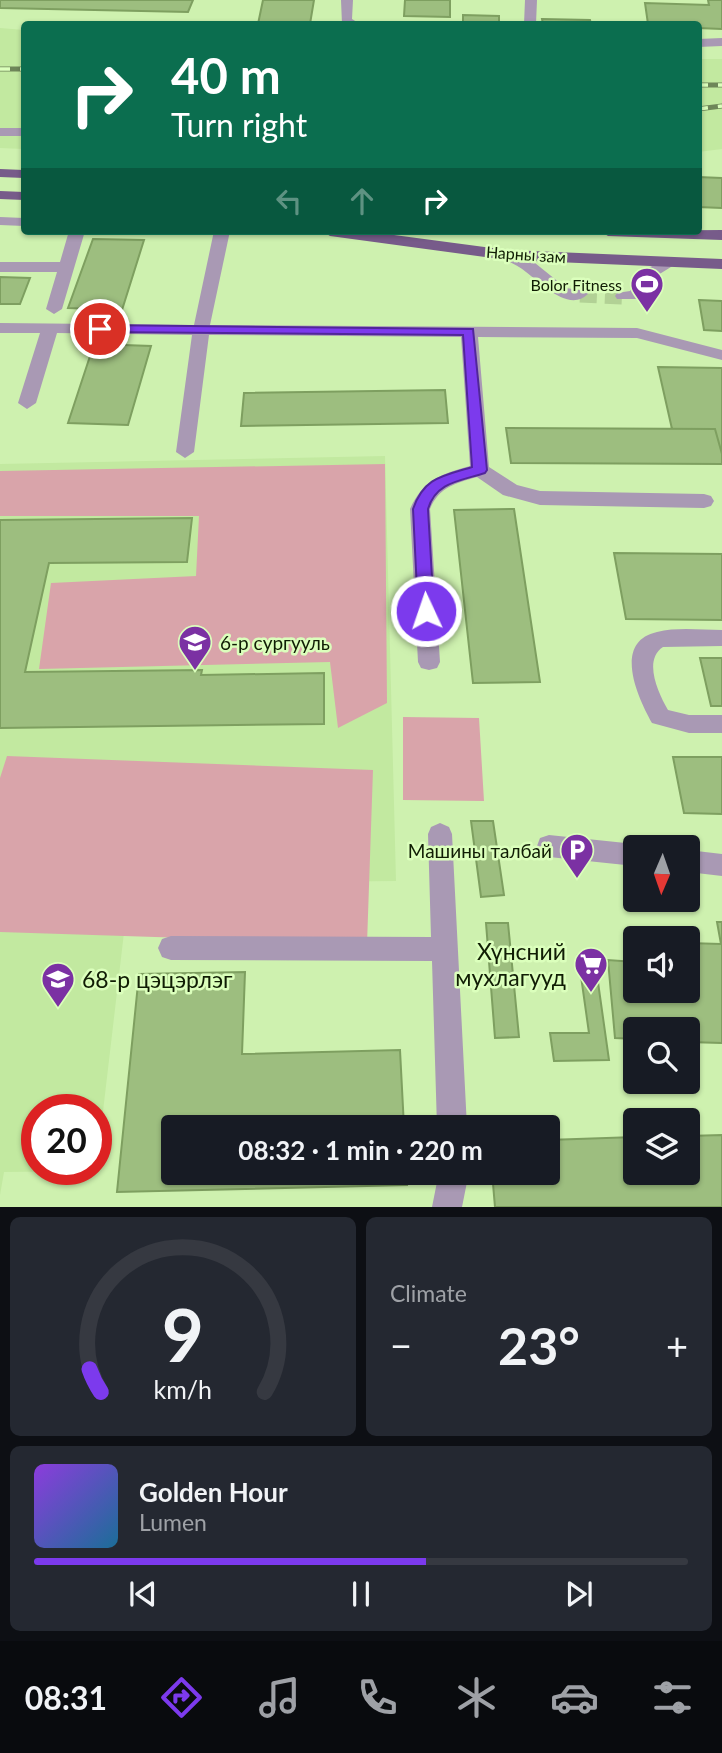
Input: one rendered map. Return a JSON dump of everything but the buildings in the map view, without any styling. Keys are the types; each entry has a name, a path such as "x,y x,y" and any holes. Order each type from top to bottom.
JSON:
{"main road":[{"path":"0,173 21,174"},
{"path":"0,195 21,196"},
{"path":"702,234 722,235"},
{"name":"Нарны зам","path":"360,235 507,255 722,264"}],"street":[{"path":"346,21 347,0"},
{"path":"530,21 531,0"},
{"path":"702,43 722,41"},
{"path":"0,132 21,132"},
{"path":"0,221 21,222"},
{"path":"54,309 76,235"},
{"path":"185,452 201,330 221,235"},
{"path":"507,255 529,267 562,293 580,294"},
{"path":"623,296 635,296 652,272 671,262"},
{"path":"0,267 67,267"},
{"path":"0,328 637,333 722,355"},
{"path":"27,403 50,329"},
{"path":"469,331 480,470"},
{"path":"480,470 510,490 540,498 704,501"},
{"path":"429,662 420,509 424,497 435,484 480,470"},
{"path":"722,638 659,639 648,646 641,660 649,697 660,717 689,724 722,724"},
{"path":"440,834 452,1115"},
{"path":"549,846 623,854"},
{"path":"700,862 722,865"},
{"path":"171,948 445,949"},
{"path":"447,1207 451,1185"}],"shaded area":[{"path":"0,28 21,30 21,149 0,148"},
{"path":"702,59 722,59 722,149 702,152"},
{"name":"6-р сургууль","path":"385,456 396,881 0,885 0,464"},
{"path":"385,464 387,703 338,728 330,662 39,669 51,583 196,576 199,516 0,516 0,471"},
{"path":"403,717 479,718 484,801 403,800"},
{"path":"7,756 373,770 367,944 0,932 0,778"},
{"name":"68-р цэцэрлэг","path":"127,907 105,1094 21,1094 21,1172 4,1172 0,1195 0,908"}],"tunnel":[{"path":"580,294 623,296"}],"railway":[{"path":"0,69 21,69"},
{"path":"702,85 722,85"},
{"path":"702,108 722,106"}],"place":[{"name":"Bolor Fitness","path":"647,314"},
{"name":"6-р сургууль","path":"195,672"},
{"name":"Машины талбай","path":"577,880"},
{"name":"Хүнсний мухлагууд","path":"591,994"},
{"name":"68-р цэцэрлэг","path":"58,1009"}],"route":[{"path":"100,329 469,331 480,470 435,484 424,497 420,509 426,611"}]}
